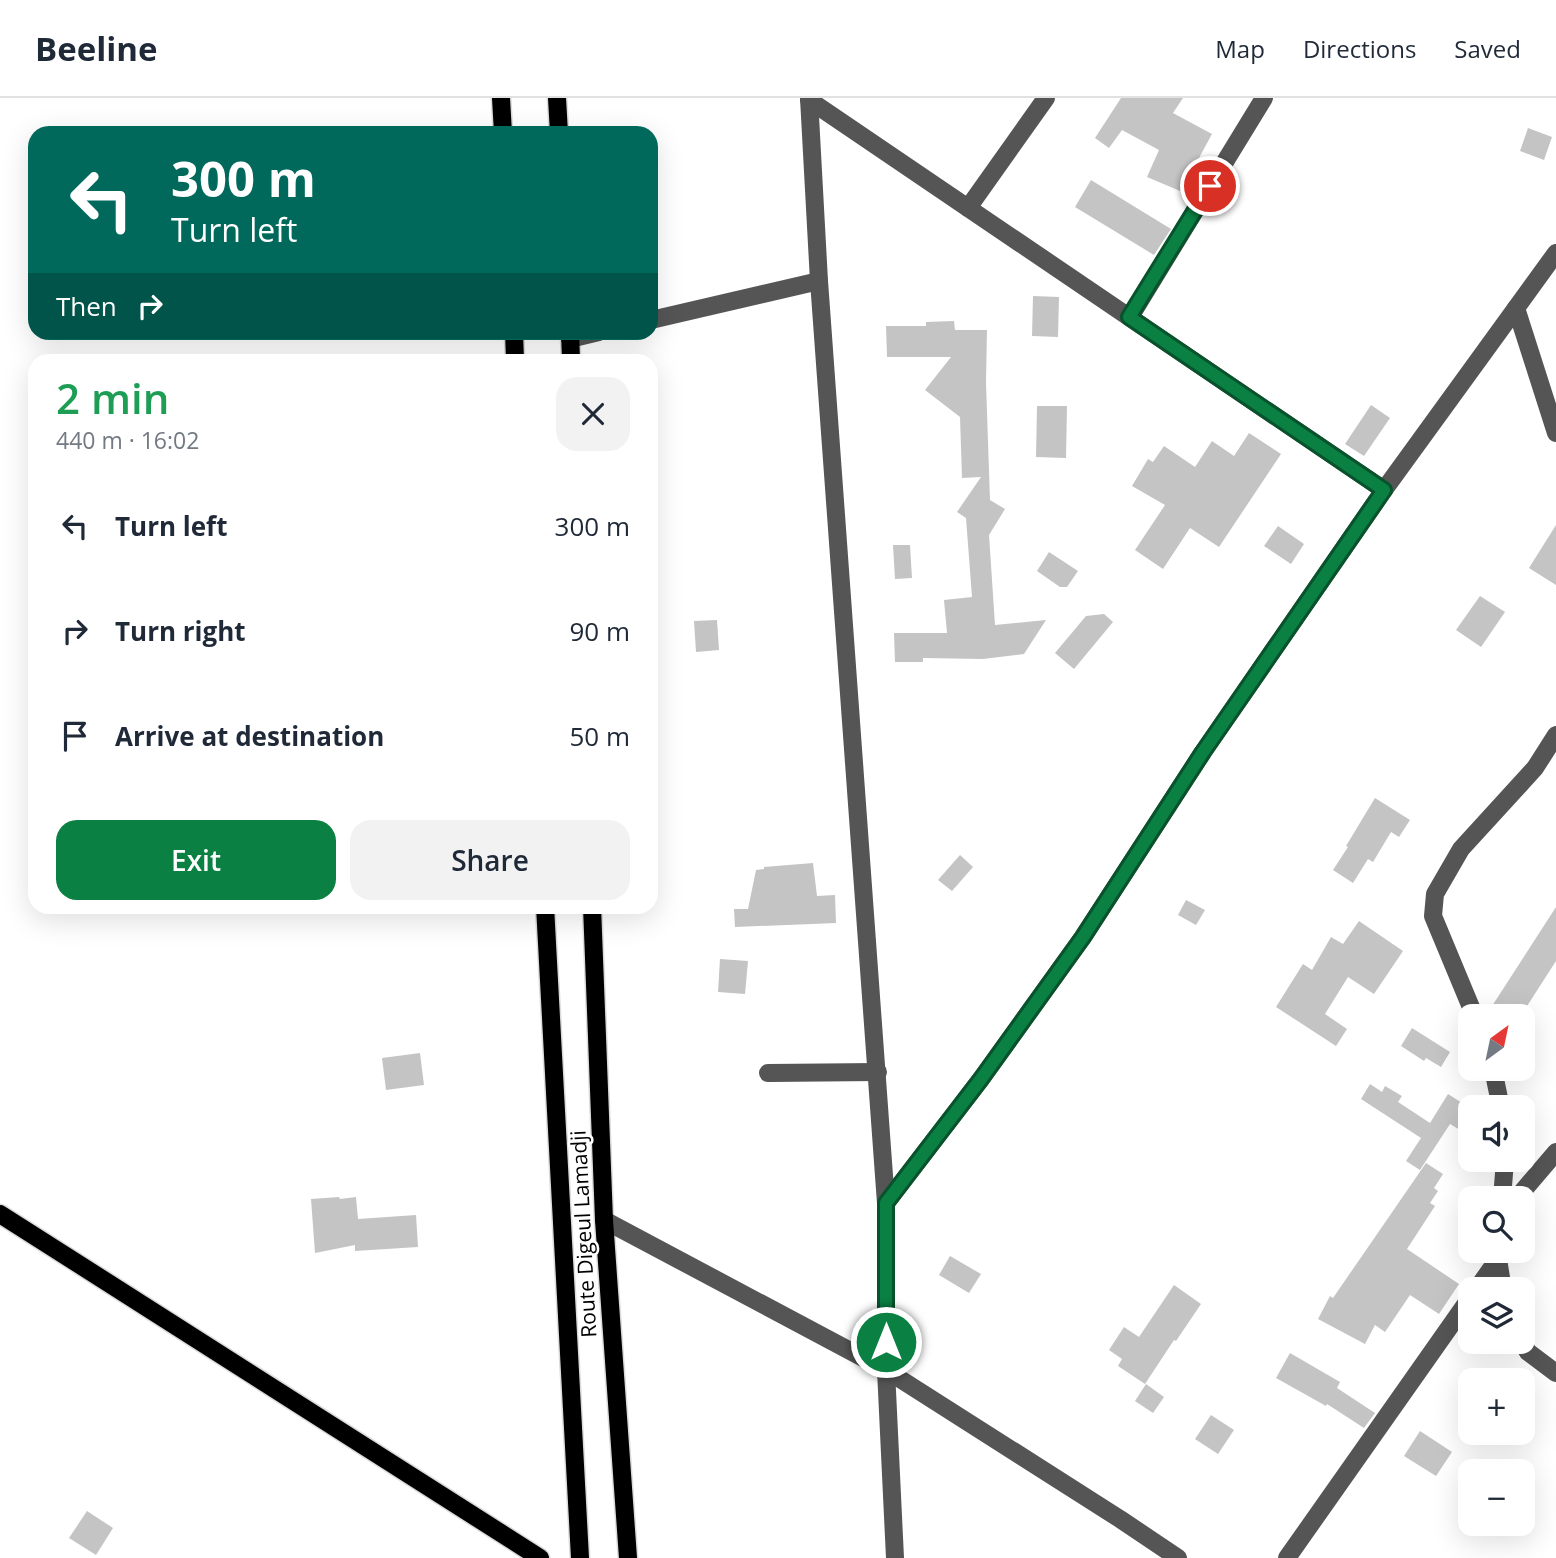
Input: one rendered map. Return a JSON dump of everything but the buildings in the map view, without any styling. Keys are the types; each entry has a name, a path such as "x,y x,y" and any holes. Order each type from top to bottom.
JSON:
{"main road":[{"path":"501,98 503,126"},
{"path":"557,98 559,126"},
{"name":"Route Digeul Lamadji","path":"545,914 580,1558"},
{"name":"Route Digeul Lamadji","path":"592,914 604,1220 628,1558"},
{"path":"0,1213 540,1558"}],"street":[{"path":"968,208 1046,98"},
{"path":"1129,317 1264,98"},
{"path":"809,99 1384,490"},
{"path":"809,99 819,281 886,1203 886,1370 895,1558"},
{"path":"886,1203 981,1079 1083,937 1203,752 1384,490 1556,253"},
{"path":"658,318 819,281"},
{"path":"1516,308 1556,433"},
{"path":"1470,1004 1433,916 1435,894 1461,849 1535,768 1556,734"},
{"path":"768,1073 878,1072"},
{"path":"1527,1186 1556,1152"},
{"path":"604,1220 886,1370 1178,1558"},
{"path":"1287,1558 1458,1315"},
{"path":"1531,1354 1556,1373"}],"route":[{"path":"886,1342 886,1203 981,1079 1083,937 1203,752 1384,490 1129,317 1210,186"}]}
